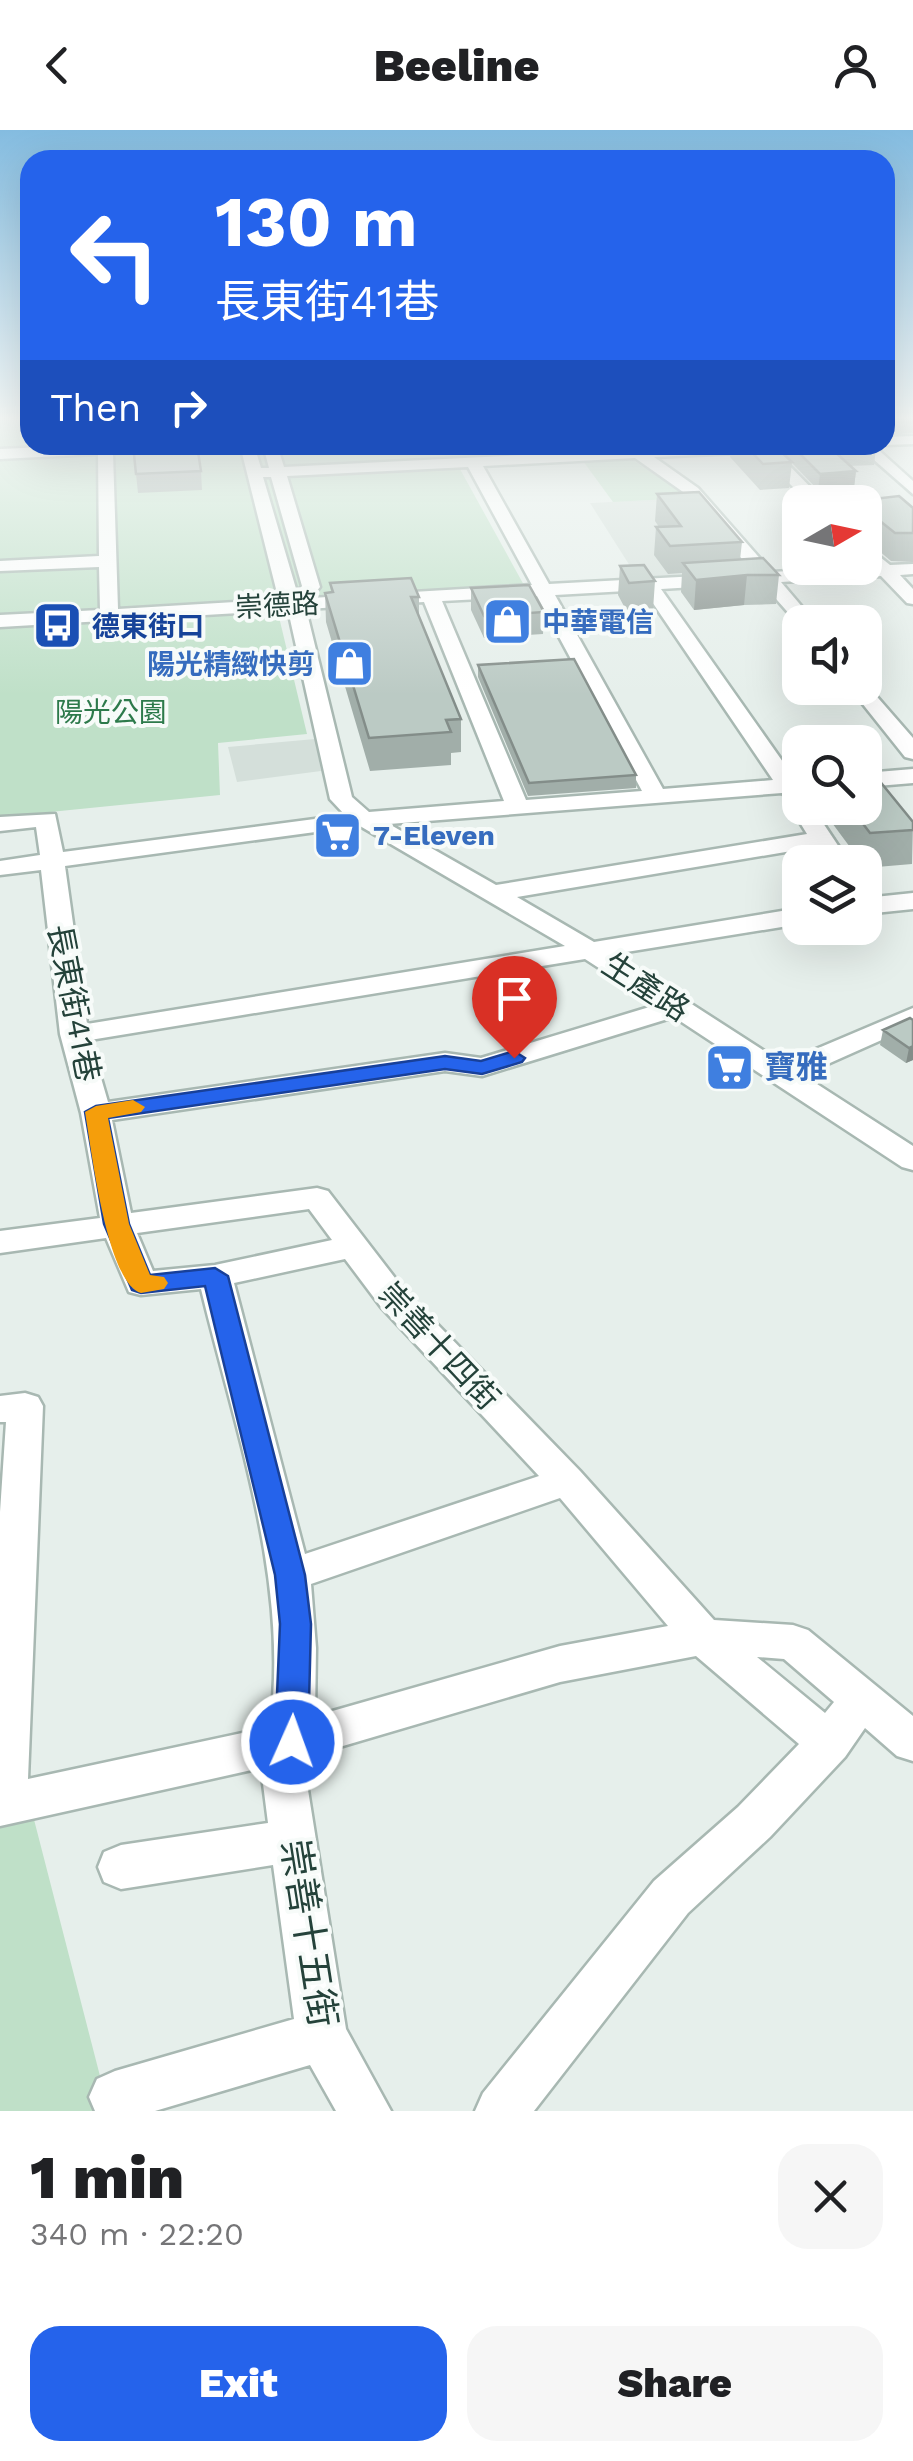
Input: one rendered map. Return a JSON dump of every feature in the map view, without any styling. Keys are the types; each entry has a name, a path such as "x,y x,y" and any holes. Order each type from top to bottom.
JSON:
{"street":[{"path":"107,509 109,614"},
{"name":"生產路","path":"264,509 285,589 296,604 341,799 364,818 588,949 913,1160"},
{"name":"生產路","path":"289,509 311,587 296,604"},
{"path":"498,509 656,796"},
{"path":"708,509 791,605"},
{"path":"0,566 108,560"},
{"path":"882,568 913,599"},
{"name":"崇德路","path":"0,620 913,569"},
{"path":"650,584 782,773"},
{"path":"431,597 518,806"},
{"path":"874,705 913,752"},
{"path":"882,779 913,776"},
{"path":"0,868 364,818 656,796 782,796"},
{"name":"長東街41巷","path":"0,824 47,819 74,1034 96,1112 117,1224 141,1284 215,1276 350,1246"},
{"path":"813,825 824,845"},
{"path":"496,894 820,839"},
{"path":"882,904 913,902"},
{"path":"74,1034 782,919"},
{"path":"96,1112 445,1062 482,1067 676,1008"},
{"path":"782,1074 913,1016"},
{"name":"崇善十四街","path":"117,1224 317,1198 392,1299 566,1481 703,1637 830,1744"},
{"path":"0,1242 117,1224"},
{"name":"崇善十五街","path":"215,1276 290,1575 296,1624 292,1742 284,1771 322,2036 365,2111"},
{"path":"0,1410 25,1406 2,1803 292,1742 560,1664 703,1637 793,1642 913,1742"},
{"path":"290,1575 566,1481"},
{"path":"502,2111 671,1896 754,1822 830,1744 862,1698"},
{"path":"121,1867 294,1840"},
{"path":"115,2097 322,2036"}],"shaded area":[{"path":"594,509 695,509 724,572 637,577"},
{"path":"315,739 321,771 237,782 228,747"}],"green space":[{"path":"0,509 482,509 525,587 0,618"},
{"name":"陽光公園","path":"265,610 279,617 307,734 218,743 220,795 0,817 0,625"},
{"path":"30,1804 109,2111 0,2111 0,1812"}],"building":[{"path":"669,509 714,509 742,542 670,546 656,527 681,526"},
{"path":"882,509 913,509 913,533 895,533 882,523"},
{"path":"763,558 779,575 696,580 683,563"},
{"path":"644,565 655,581 629,583 620,566"},
{"path":"411,578 419,597 411,597 461,719 446,720 451,732 369,738 325,593 333,592 330,583"},
{"path":"529,585 544,612 484,616 471,588"},
{"path":"574,659 636,775 529,783 478,665"},
{"path":"882,784 913,822 913,830 870,833 864,825 882,825"},
{"path":"910,1018 913,1046 909,1048 883,1030"}],"slow traffic":[{"path":"133,1107 96,1112 117,1224 141,1284 155,1283"}],"place":[{"name":"中華電信","path":"507,622"},
{"name":"德東街口","path":"57,626"},
{"name":"陽光精緻快剪","path":"350,664"},
{"name":"7-Eleven","path":"338,835"},
{"name":"寶雅","path":"729,1067"}],"route":[{"path":"292,1742 296,1624 290,1575 215,1276 141,1284 117,1224 96,1112 445,1062 482,1067 514,1058"}]}
